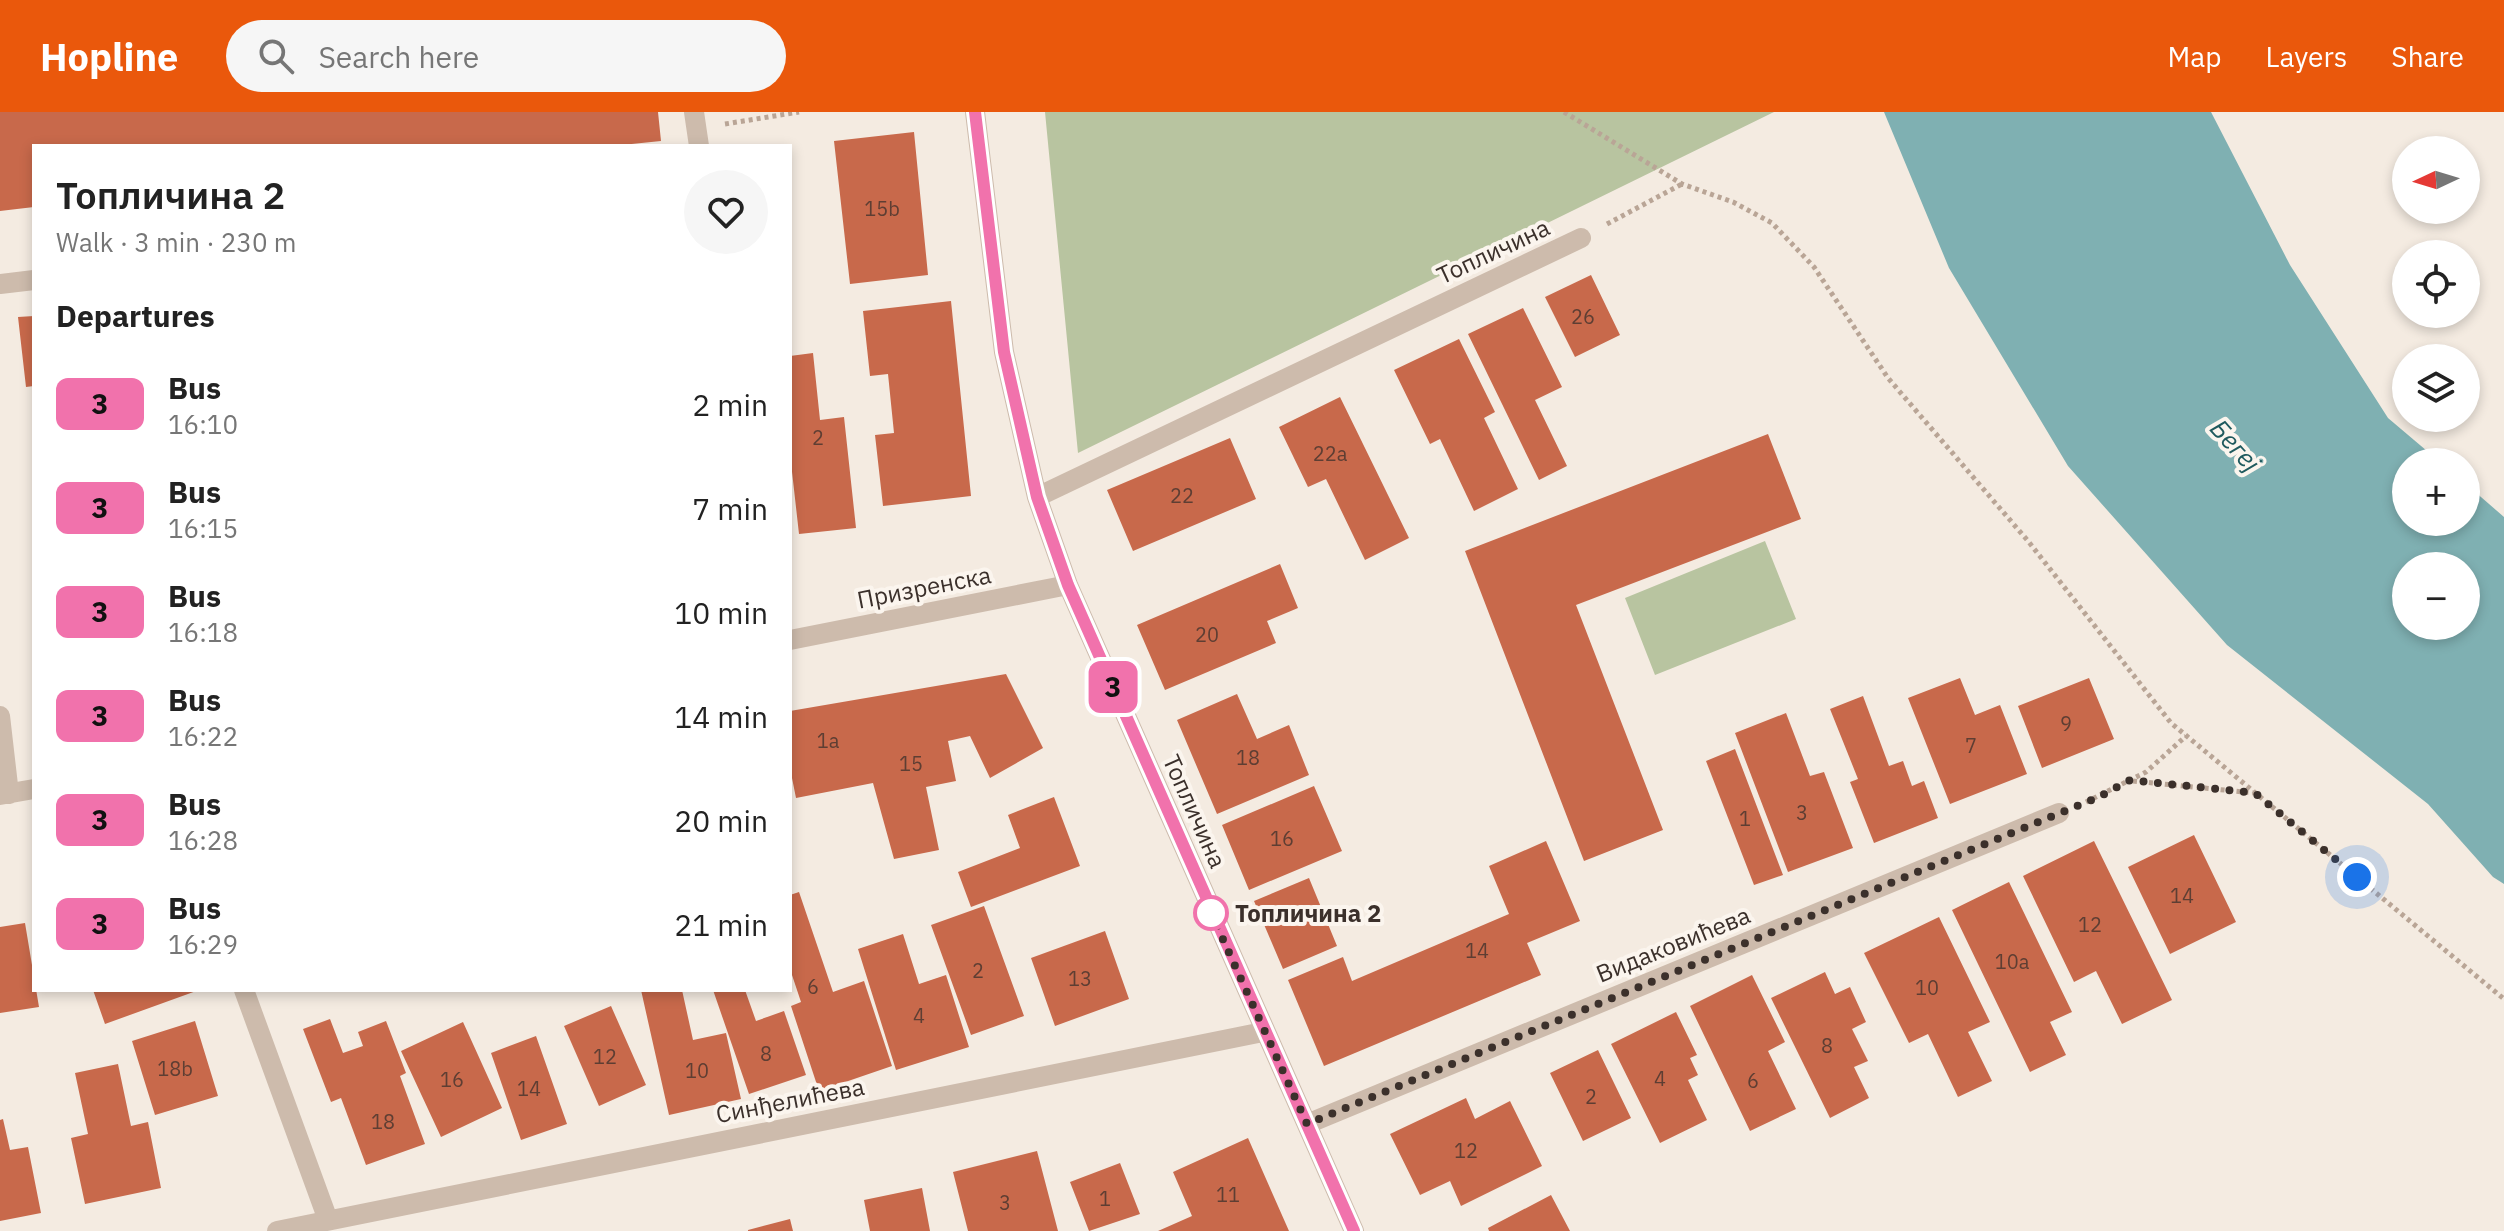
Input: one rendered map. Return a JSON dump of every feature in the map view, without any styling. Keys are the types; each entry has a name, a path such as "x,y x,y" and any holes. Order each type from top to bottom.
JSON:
{"street":[{"name":"Топличина","path":"975,112 1004,352 1037,497 1068,585 1263,1032 1354,1231"},
{"name":"Топличина","path":"1037,497 1581,238"},
{"path":"0,284 32,280"},
{"name":"Призренска","path":"792,640 1068,585"},
{"path":"0,716 4,795 32,789"},
{"name":"Видаковићева","path":"1307,1124 2059,813"},
{"path":"245,992 328,1220"},
{"name":"Синђелићева","path":"277,1231 1263,1032"}],"path":[{"path":"696,130 752,117 799,112"},
{"path":"1564,112 1682,184 1733,202 1772,223 1814,267 1888,378 2028,541 2171,723 2504,999"},
{"path":"1581,238 1682,184"},
{"path":"2059,813 2146,772 2186,736"},
{"path":"2130,780 2255,793"}],"green space":[{"path":"1045,112 1774,112 1078,453"},
{"path":"1765,541 1796,619 1655,675 1625,598"}],"water":[{"name":"Бегеј","path":"1884,112 2211,112 2290,265 2392,421 2392,432 2405,432 2423,448 2392,448 2392,536 2480,536 2480,496 2504,517 2504,884 2493,877 2428,804 2227,645 2068,466 1949,268"}],"building":[{"path":"0,112 658,112 661,141 632,144 32,144 32,207 0,211"},
{"path":"914,132 928,275 850,284 834,141"},
{"path":"1591,275 1620,335 1575,357 1545,297"},
{"path":"951,301 971,496 883,506 875,435 894,433 888,374 870,376 863,311"},
{"path":"1523,308 1562,387 1535,400 1567,466 1539,480 1468,334"},
{"path":"32,316 32,386 26,387 18,317"},
{"path":"1459,339 1495,412 1484,418 1518,489 1474,511 1440,439 1430,444 1394,370"},
{"path":"813,353 820,420 844,417 856,528 799,534 792,472 792,356"},
{"path":"1340,397 1409,538 1365,560 1326,479 1308,487 1279,427"},
{"path":"1768,434 1801,519 1576,605 1663,830 1584,861 1465,551"},
{"path":"1230,438 1256,499 1133,551 1107,490"},
{"path":"1280,564 1298,608 1267,621 1276,643 1165,690 1137,625"},
{"path":"1006,674 1043,748 990,778 970,736 948,741 956,781 926,787 939,850 894,859 873,783 796,798 792,778 792,711"},
{"path":"1960,678 1975,715 2000,705 2027,774 1950,804 1908,698"},
{"path":"2089,678 2114,739 2042,768 2018,706"},
{"path":"1237,694 1257,739 1289,725 1309,775 1217,814 1177,720"},
{"path":"1863,696 1889,766 1903,761 1912,786 1924,781 1938,818 1874,843 1850,782 1858,779 1830,709"},
{"path":"1786,713 1810,776 1824,772 1853,848 1788,872 1735,733"},
{"path":"1735,749 1783,875 1754,885 1706,761"},
{"path":"1314,786 1342,851 1249,890 1222,825"},
{"path":"1054,797 1080,866 971,907 958,872 1020,848 1008,815"},
{"path":"2194,835 2236,922 2170,954 2128,867"},
{"path":"1546,841 1580,921 1527,943 1541,975 1324,1066 1288,980 1343,957 1352,981 1509,914 1489,866"},
{"path":"2094,841 2172,1000 2122,1024 2096,971 2074,982 2023,876"},
{"path":"1309,878 1337,946 1283,969 1254,901"},
{"path":"2009,882 2072,1012 2050,1022 2066,1055 2030,1072 1952,910"},
{"path":"799,892 833,992 864,981 892,1066 819,1091 791,1006 801,1002 792,975 792,894"},
{"path":"984,906 1024,1016 971,1035 931,925"},
{"path":"1939,917 1990,1022 1968,1032 1992,1081 1958,1097 1928,1034 1909,1043 1864,953"},
{"path":"25,923 32,965 32,992 36,992 39,1007 0,1013 0,927"},
{"path":"1105,931 1129,999 1055,1026 1031,958"},
{"path":"903,934 919,984 946,975 969,1047 896,1070 858,949"},
{"path":"1825,972 1835,994 1850,987 1866,1022 1852,1029 1868,1061 1854,1067 1869,1098 1830,1118 1771,998"},
{"path":"1752,975 1785,1042 1768,1051 1796,1109 1750,1131 1690,1006"},
{"path":"94,992 193,992 105,1024"},
{"path":"641,992 682,992 693,1040 726,1033 741,1099 669,1115"},
{"path":"714,992 746,992 756,1021 784,1011 806,1075 749,1094"},
{"path":"611,1006 646,1085 599,1106 564,1026"},
{"path":"1676,1012 1697,1055 1690,1058 1698,1075 1688,1080 1707,1120 1660,1143 1611,1044"},
{"path":"330,1019 343,1053 363,1046 358,1032 386,1021 406,1073 400,1076 425,1144 366,1165 341,1098 331,1102 303,1029"},
{"path":"195,1021 218,1096 155,1115 132,1041"},
{"path":"463,1022 502,1108 441,1137 401,1051"},
{"path":"536,1036 567,1124 521,1140 491,1053"},
{"path":"1598,1050 1631,1118 1583,1141 1550,1073"},
{"path":"118,1064 131,1126 148,1122 161,1188 85,1204 71,1138 88,1134 75,1073"},
{"path":"1466,1098 1475,1119 1510,1101 1542,1166 1461,1206 1450,1181 1420,1195 1390,1134"},
{"path":"3,1119 10,1150 28,1147 41,1213 0,1221 0,1120"},
{"path":"1248,1138 1289,1231 1158,1231 1192,1216 1173,1172"},
{"path":"1037,1151 1058,1231 968,1231 953,1172"},
{"path":"1120,1163 1140,1214 1089,1231 1070,1182"},
{"path":"922,1188 930,1231 870,1231 864,1200"},
{"path":"1551,1195 1570,1231 1489,1231 1488,1228"},
{"path":"790,1219 793,1231 748,1231 748,1230"}],"bus line":[{"name":"3","path":"975,112 1004,352 1037,497 1068,585 1263,1032 1354,1231"}],"place":[{"name":"Топличина 2","path":"1211,913"}],"route":[{"path":"1211,913 1307,1124 2099,797 2130,780 2209,791 2255,793 2357,877"}]}
